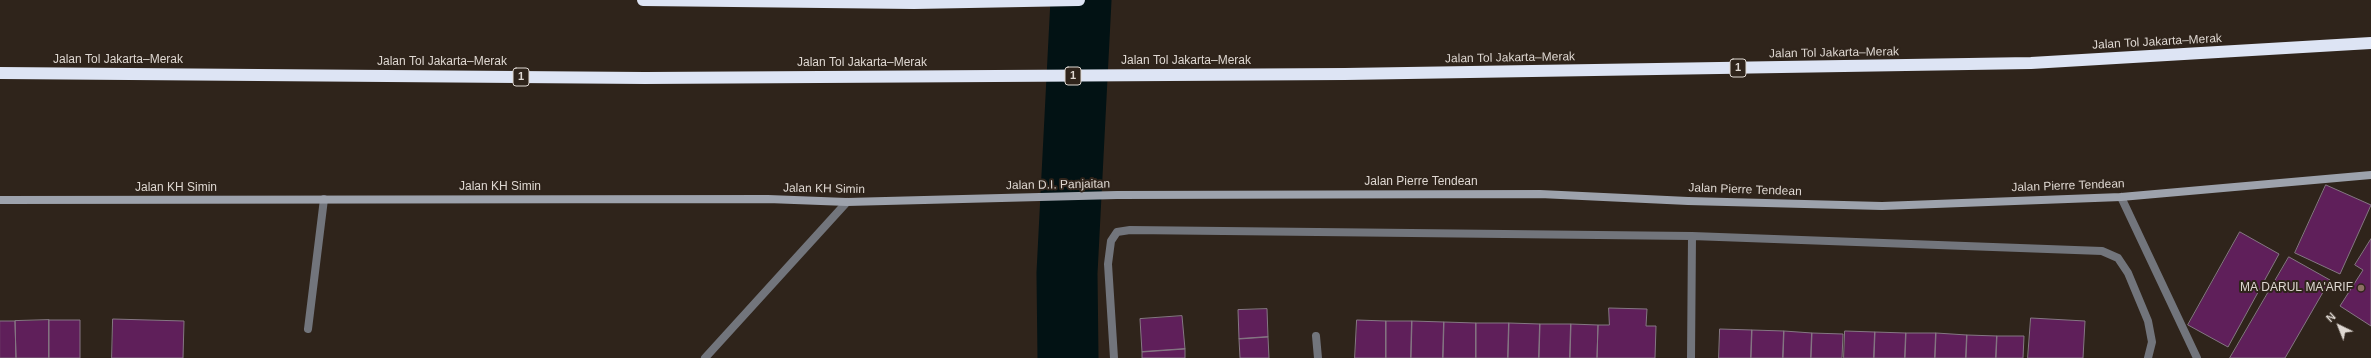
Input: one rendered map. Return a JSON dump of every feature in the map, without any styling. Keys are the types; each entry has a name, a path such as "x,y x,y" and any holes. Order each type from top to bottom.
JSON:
{"highway":[{"path":"643,0 914,3 1079,0"},
{"name":"Jalan Tol Jakarta–Merak","path":"0,73 637,78 1361,74 2031,63 2371,43"}],"street":[{"name":"Jalan Pierre Tendean","path":"1118,195 1540,194 1688,201 1882,206 2121,197 2371,175"},
{"name":"Jalan D.I. Panjaitan","path":"1000,198 1118,195"},
{"path":"2121,197 2197,358"},
{"name":"Jalan KH Simin","path":"0,200 768,199 847,202 1000,198"},
{"path":"308,329 324,199"},
{"path":"705,358 847,202"},
{"path":"1114,358 1108,264 1111,241 1117,232 1138,230 1692,236 2102,251 2118,258 2128,273 2148,321 2152,342 2148,358"},
{"path":"1691,358 1692,236"},
{"path":"1316,336 1318,358"}],"building":[{"path":"2326,185 2371,205 2340,274 2295,253"},
{"path":"2240,232 2279,254 2228,347 2188,325"},
{"name":"MA DARUL MA'ARIF","path":"2371,239 2371,326 2340,306 2363,270 2355,265"},
{"path":"2289,257 2330,280 2285,358 2230,358"},
{"path":"1609,308 1647,309 1646,326 1656,326 1655,358 1597,358 1598,325 1609,325"},
{"path":"1267,309 1268,337 1239,339 1238,310"},
{"path":"1182,316 1185,349 1142,352 1140,319"},
{"path":"2031,318 2085,321 2083,358 2028,358"},
{"path":"113,319 184,321 183,358 112,358"},
{"path":"49,320 80,320 80,358 49,358"},
{"path":"49,320 49,358 16,358 15,321"},
{"path":"1357,320 1386,321 1386,358 1355,358"},
{"path":"0,321 15,321 16,358 0,358"},
{"path":"1386,321 1412,321 1411,358 1386,358"},
{"path":"1412,321 1444,322 1443,358 1411,358"},
{"path":"1444,322 1476,323 1476,358 1443,358"},
{"path":"1476,323 1509,323 1508,358 1476,358"},
{"path":"1509,323 1540,324 1539,358 1508,358"},
{"path":"1540,324 1571,324 1570,358 1539,358"},
{"path":"1571,324 1598,325 1597,358 1570,358"},
{"path":"1720,329 1752,330 1751,358 1719,358"},
{"path":"1752,330 1784,331 1783,358 1751,358"},
{"path":"1784,331 1812,333 1811,358 1783,358"},
{"path":"1845,331 1875,332 1874,358 1844,358"},
{"path":"1875,332 1906,333 1905,358 1874,358"},
{"path":"1812,333 1843,334 1842,358 1811,358"},
{"path":"1906,333 1936,333 1935,358 1905,358"},
{"path":"1936,333 1967,335 1966,358 1935,358"},
{"path":"1967,335 1997,336 1996,358 1966,358"},
{"path":"1997,336 2024,336 2023,358 1996,358"},
{"path":"1268,337 1269,358 1240,358 1239,339"},
{"path":"1185,349 1185,358 1142,358 1142,352"}],"waterway":[{"path":"1068,358 1067,273 1081,0"}],"place":[{"name":"MA DARUL MA'ARIF","path":"2361,288"}]}
